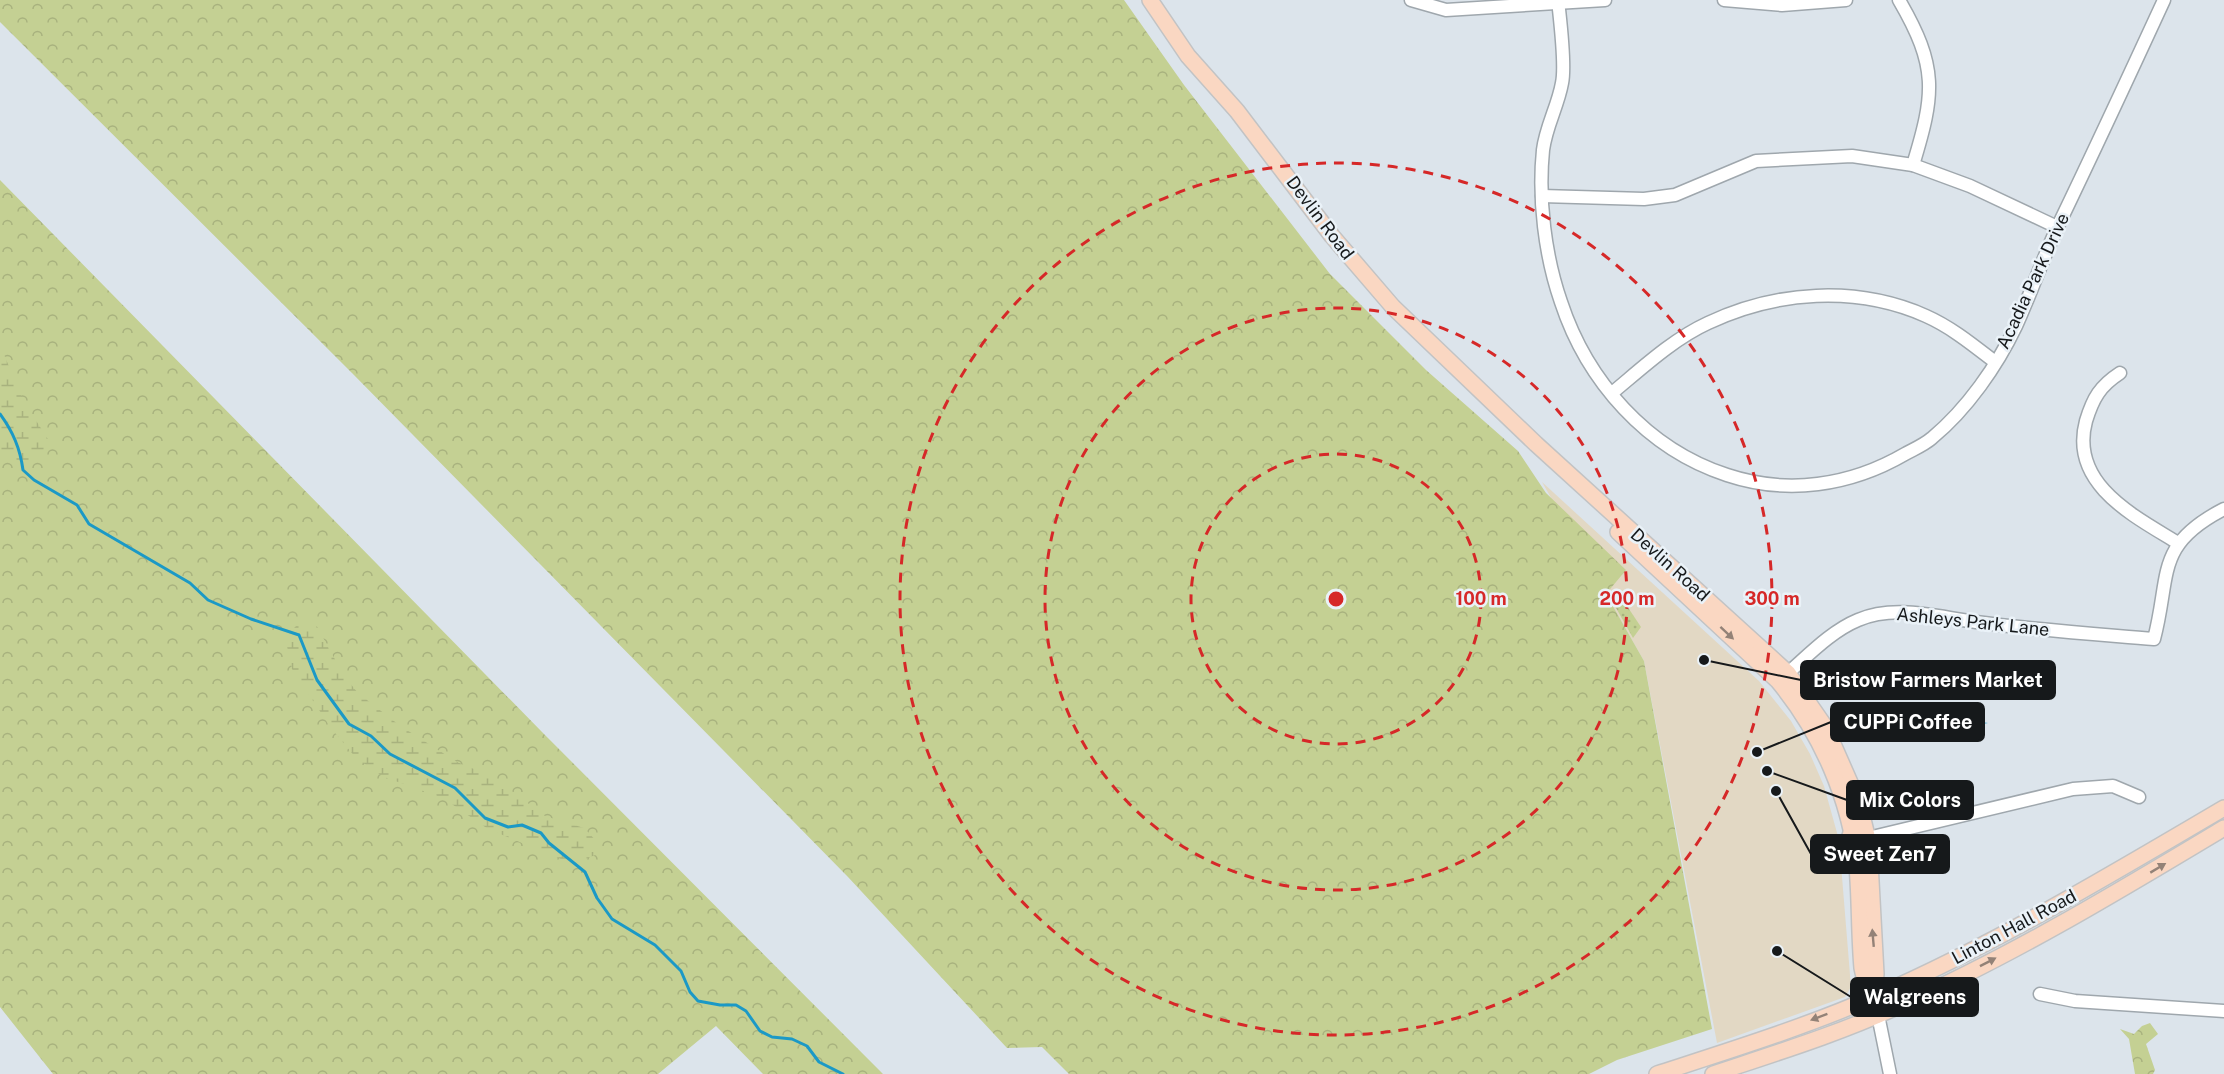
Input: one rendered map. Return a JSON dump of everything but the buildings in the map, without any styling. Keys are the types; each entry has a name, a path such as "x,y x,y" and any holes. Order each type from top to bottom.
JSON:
{"main road":[{"name":"Devlin Road","path":"1150,0 1172,36 1270,151 1355,264 1434,348 1536,444 1580,496 1783,677 1816,710 1838,752 1856,796 1868,838 1876,974 1874,997 1878,1015"},
{"name":"Devlin Road","path":"1783,677 1836,779 1851,832 1858,876 1864,980 1874,997"},
{"name":"Linton Hall Road","path":"1657,1074 1874,997 2070,899 2224,808"},
{"name":"Linton Hall Road","path":"1713,1074 1878,1015 1946,984 2084,912 2224,828"},
{"path":"1851,832 1846,847 1826,858 1846,863 1858,876"}],"street":[{"path":"1411,0 1446,10 1605,0"},
{"path":"1724,0 1782,5 1846,0"},
{"path":"1899,0 1925,50 1930,76 1930,101 1913,165"},
{"name":"Acadia Park Drive","path":"1558,2 1563,82 1548,122 1543,148 1542,196 1549,252 1560,301 1582,353 1628,415 1660,443 1702,467 1750,483 1797,486 1842,482 1885,466 1931,440 1966,404 2015,328 2057,227 2164,0"},
{"path":"1542,196 1644,199 1675,195 1756,161 1852,156 1913,165 1970,186 2057,227"},
{"path":"1612,393 1652,360 1706,324 1752,305 1795,297 1836,295 1885,303 1926,316 1964,338 1995,362"},
{"path":"2120,373 2104,384 2092,400 2085,425 2085,456 2094,480 2134,516 2178,543 2206,519 2224,509"},
{"name":"Ashleys Park Lane","path":"1783,677 1844,627 1859,619 1894,613 1922,613 1975,622 2154,639 2167,567 2178,543"},
{"path":"1868,838 2088,787 2113,786 2139,796"},
{"path":"2040,994 2075,1002 2224,1011"},
{"path":"1878,1015 1890,1074"}],"shaded area":[{"path":"1542,482 1759,681 1791,721 1810,754 1824,786 1839,840 1851,987 1845,997 1717,1043 1644,661"}],"green space":[{"path":"0,0 1124,0 1184,85 1330,274 1426,370 1518,451 1546,493 1626,570 1606,594 1644,661 1712,1029 1617,1060 1589,1074 1069,1074 1042,1047 1007,1048 848,877 352,373 0,22"},
{"path":"0,180 542,732 883,1074 763,1074 716,1026 658,1074 53,1074 0,1007"},
{"path":"0,345 23,400 49,441 43,459 16,468 0,454"},
{"path":"1617,591 1641,627 1633,638 1611,599"},
{"path":"314,621 344,676 358,693 399,725 457,762 493,777 545,816 584,828 599,844 600,853 573,864 488,829 443,798 384,777 356,758 331,728 292,669 285,637 298,624"},
{"path":"2150,1023 2158,1034 2146,1044 2155,1070 2153,1074 2135,1074 2129,1039 2120,1029 2134,1034 2142,1026"}],"water":[{"path":"1927,715 1988,723 1927,733 1909,730 1907,723"}],"waterway":[{"path":"0,414 15,440 23,470 34,480 77,505 89,524 190,583 208,600 251,619 299,635 317,680 349,724 371,736 390,754 455,788 485,818 508,827 522,825 541,833 549,843 585,872 597,898 612,919 655,945 681,971 690,992 698,1001 736,1005 746,1011 760,1031 772,1037 792,1039 807,1046 819,1062 843,1074"}],"place":[{"name":"Bristow Farmers Market","path":"1704,660"},
{"name":"CUPPi Coffee","path":"1757,752"},
{"name":"Mix Colors","path":"1767,771"},
{"name":"Sweet Zen7","path":"1776,791"},
{"name":"Walgreens","path":"1777,951"}]}
